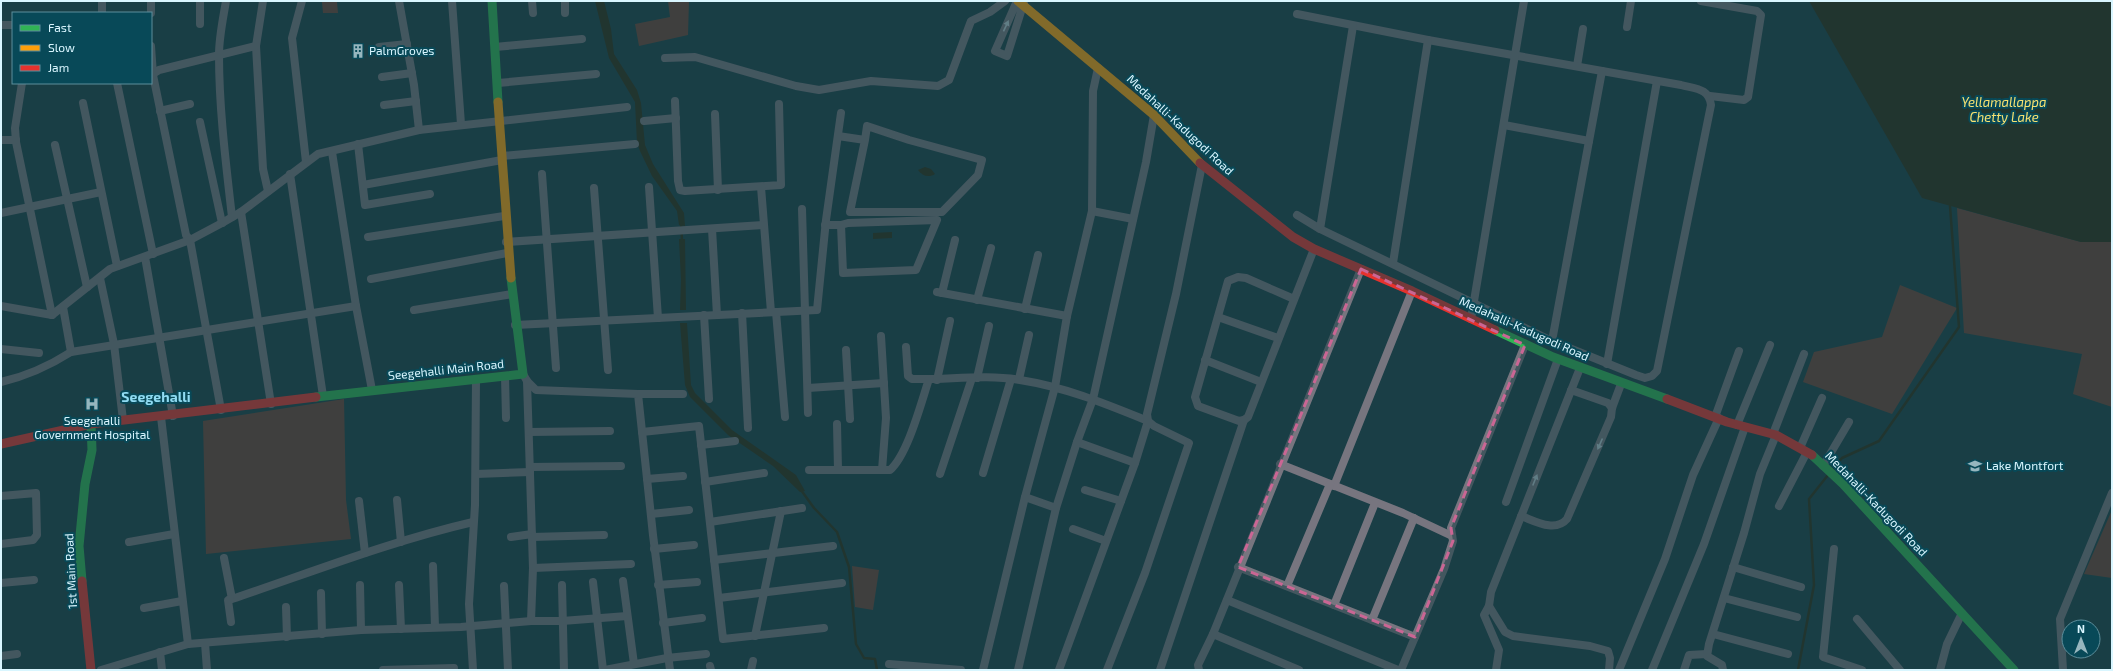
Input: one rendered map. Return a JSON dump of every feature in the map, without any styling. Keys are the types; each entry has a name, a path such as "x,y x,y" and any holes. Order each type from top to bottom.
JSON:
{"street":[{"path":"102,1 102,12"},
{"path":"151,1 151,12"},
{"path":"200,1 200,24"},
{"path":"226,1 220,33 219,56 225,158 232,217"},
{"path":"263,1 256,46 263,169 268,191"},
{"path":"302,1 292,38 306,162"},
{"path":"399,1 412,73 419,130"},
{"path":"452,1 461,124"},
{"name":"Seegehalli Main Road","path":"1,444 91,424 173,416 372,390 505,376 525,377 515,325 506,242 498,83 492,1"},
{"path":"532,1 534,13"},
{"path":"564,1 565,13"},
{"path":"665,58 695,57 796,86 819,90 871,82 938,86 949,80 971,21 990,12 1005,1"},
{"path":"1471,319 1524,1"},
{"path":"1627,27 1631,1"},
{"path":"1297,14 1428,40 1657,81 1706,92 1710,96 1744,100 1748,97 1761,14 1758,10 1701,1"},
{"path":"1021,2 1007,56 995,51 1021,2"},
{"name":"Medahalli-Kadugodi Road","path":"1021,2 1154,115 1202,165 1293,237 1314,249 1412,291 1525,345 1558,359 1621,384 1741,426 1774,434 1804,450 1843,484 2014,670"},
{"path":"1,25 12,25"},
{"path":"1320,229 1353,26"},
{"path":"1577,66 1583,30"},
{"path":"495,47 582,38"},
{"path":"1392,264 1428,40"},
{"path":"379,47 407,44"},
{"path":"221,410 205,330 190,240 186,235 152,75 159,70 256,46"},
{"path":"982,670 1025,497 1055,387 1067,316 1092,211 1093,91 1098,68"},
{"path":"1552,342 1602,71"},
{"path":"382,77 412,73"},
{"path":"498,83 596,74"},
{"path":"1607,364 1657,81"},
{"path":"22,84 15,128 16,140 52,315"},
{"path":"117,84 153,254"},
{"path":"1297,215 1320,229 1474,302 1552,342 1645,378 1652,376 1657,371 1711,105 1710,96"},
{"path":"384,105 416,101"},
{"path":"675,101 678,181 680,190 718,190 781,185 779,104"},
{"path":"83,103 117,266"},
{"path":"160,111 190,104"},
{"path":"1,306 52,315 117,266 190,240 241,212 318,154 332,152 358,144 419,130 461,124 627,107"},
{"path":"515,325 817,310 826,225 841,113"},
{"path":"715,114 718,190"},
{"path":"1018,670 1056,508 1077,442 1093,399 1133,219 1154,115"},
{"path":"644,121 676,118"},
{"path":"200,122 222,223"},
{"path":"1504,125 1589,141"},
{"path":"867,126 909,140 982,160 978,175 942,212 850,212 865,140 867,126"},
{"path":"838,136 865,140"},
{"path":"1,140 16,140"},
{"path":"358,144 365,205 430,194"},
{"path":"363,185 502,158 635,144"},
{"path":"55,145 87,288"},
{"path":"332,152 356,306 372,390"},
{"path":"1059,670 1135,463 1148,421 1147,414 1176,294 1202,165"},
{"path":"290,174 323,396"},
{"path":"542,174 554,323 556,368"},
{"path":"649,187 658,318"},
{"path":"761,187 762,225 785,417"},
{"path":"594,188 608,370"},
{"path":"1,213 101,192"},
{"path":"802,209 808,413"},
{"path":"1092,211 1133,219"},
{"path":"241,212 271,404"},
{"path":"368,237 504,216"},
{"path":"826,225 937,220 916,270 843,273 841,225"},
{"path":"506,242 547,238 598,237 762,225"},
{"path":"712,229 717,315"},
{"path":"955,240 939,292 1067,316"},
{"path":"978,300 991,248"},
{"path":"1160,670 1244,420 1248,417 1314,249"},
{"path":"371,279 508,253"},
{"path":"1025,308 1038,255"},
{"path":"145,257 173,416"},
{"path":"1199,670 1198,665 1361,269"},
{"path":"1244,420 1239,421 1198,406 1195,397 1228,282 1238,277 1294,299"},
{"path":"100,278 114,344 123,420"},
{"path":"1287,586 1332,485 1412,291"},
{"path":"414,310 512,294"},
{"path":"1,382 23,377 72,352 160,336 356,306"},
{"path":"63,307 72,352"},
{"path":"742,314 748,428"},
{"path":"704,316 709,399"},
{"path":"1218,317 1278,338"},
{"path":"809,470 890,470 896,464 933,380 950,321"},
{"path":"940,474 975,378 989,326"},
{"path":"983,473 1029,335"},
{"path":"881,336 886,418 882,470"},
{"path":"1226,600 1399,670 1444,570 1453,541 1451,528 1525,345"},
{"path":"1652,670 1704,544 1741,426 1770,345"},
{"path":"906,347 908,376 912,379 1015,379 1055,387 1093,399 1148,421 1154,426 1189,443 1144,573 1107,670"},
{"path":"1,349 39,353"},
{"path":"846,350 850,419"},
{"path":"1619,670 1665,558 1693,475 1717,417 1739,351"},
{"path":"1707,654 1760,474 1804,354"},
{"path":"1506,502 1558,359"},
{"path":"1205,360 1261,382"},
{"path":"1496,670 1499,650 1484,615 1489,606 1491,592 1580,368"},
{"path":"505,376 506,418"},
{"path":"525,377 536,390 638,394 683,394"},
{"path":"525,377 529,432 533,568 531,621"},
{"path":"473,670 470,626 471,554 476,474 476,379"},
{"path":"808,388 884,383"},
{"path":"1521,516 1552,526 1563,523 1567,519 1612,417 1612,408 1621,384"},
{"path":"1571,390 1608,403 1612,408"},
{"path":"638,394 658,585 667,658 670,670"},
{"path":"1779,506 1797,468 1822,398"},
{"path":"161,417 188,644"},
{"path":"1823,466 1849,422"},
{"name":"1st Main Road","path":"91,424 92,450 85,484 79,546 91,670"},
{"path":"837,424 838,470"},
{"path":"642,432 699,426 723,639 824,628"},
{"path":"529,432 610,431"},
{"path":"701,445 735,441"},
{"path":"1077,442 1135,463"},
{"path":"1280,464 1414,518 1452,536"},
{"path":"476,474 621,466"},
{"path":"705,482 764,473"},
{"path":"647,479 683,476"},
{"path":"1085,490 1121,501"},
{"path":"1,496 36,493 37,535 33,540 1,544"},
{"path":"2063,670 2060,619 2112,493"},
{"path":"1025,497 1056,508"},
{"path":"397,500 401,542"},
{"path":"359,501 365,553"},
{"path":"1334,605 1375,502"},
{"path":"710,522 802,508"},
{"path":"651,514 689,510"},
{"path":"755,636 781,511"},
{"path":"1372,620 1414,518"},
{"path":"224,558 232,599 365,553 473,522"},
{"path":"1073,529 1106,541"},
{"path":"129,542 174,534"},
{"path":"511,536 604,535"},
{"path":"654,549 694,545"},
{"path":"714,560 833,546"},
{"path":"1834,549 1823,657 1862,670"},
{"path":"533,568 631,564"},
{"path":"433,566 435,627"},
{"path":"1238,567 1415,637"},
{"path":"1733,567 1801,587"},
{"path":"1,583 34,580"},
{"path":"623,581 634,664"},
{"path":"593,582 596,618 604,670 667,658 706,654"},
{"path":"658,585 697,582"},
{"path":"719,598 842,583"},
{"path":"360,585 361,630"},
{"path":"562,585 564,670"},
{"path":"398,586 401,629"},
{"path":"504,586 508,670"},
{"path":"320,593 322,634"},
{"path":"1724,598 1797,617"},
{"path":"230,599 228,600 231,622"},
{"path":"144,608 182,601"},
{"path":"1489,606 1505,632 1513,636 1590,646 1608,651 1610,658 1609,670"},
{"path":"286,607 287,637"},
{"path":"1940,670 1947,644 1962,613"},
{"path":"101,670 188,644 361,630 470,626 627,616"},
{"path":"663,623 702,618"},
{"path":"1857,619 1900,670"},
{"path":"1212,634 1299,670"},
{"path":"1713,634 1788,654"},
{"path":"205,643 208,670"},
{"path":"160,652 162,670"},
{"path":"1,656 17,654"},
{"path":"1684,670 1689,655 1707,654 1709,657 1722,665 1723,670"},
{"path":"750,670 753,661"},
{"path":"889,664 961,670"},
{"path":"383,670 454,668"}],"highlighted area":[{"path":"1361,269 1525,345 1451,528 1453,541 1415,637 1238,567"}],"shaded area":[{"path":"668,1 689,1 688,35 639,46 635,24 670,17"},
{"path":"322,2 337,2 338,13 323,13"},
{"path":"1957,208 2081,242 2112,242 2112,407 2073,394 2082,354 1964,333"},
{"path":"1900,285 1957,308 1892,414 1803,382 1814,352 1882,337"},
{"path":"344,399 346,500 351,539 206,554 203,421"},
{"path":"2112,510 2112,578 2084,574"},
{"path":"852,566 879,570 873,610 855,607"}],"water":[{"path":"595,1 604,1 611,29 614,54 637,90 641,103 645,145 653,164 684,213 685,226 679,225 677,211 652,176 640,151 637,143 635,102 609,58"},
{"name":"Yellamallappa Chetty Lake","path":"1809,1 2112,1 2112,242 2081,242 1922,198"},
{"path":"925,167 931,169 935,174 926,176 918,170"},
{"path":"892,232 892,238 873,239 873,233"},
{"path":"679,239 685,239 686,310 680,310 681,280"},
{"path":"680,323 687,323 691,385 695,393 732,430 796,475 805,491 800,492 773,466 728,435 690,397 685,385"}],"waterway":[{"path":"1833,469 1842,458 1879,441 1959,327 1950,206"},
{"path":"681,222 682,241"},
{"path":"1798,670 1814,585 1809,499 1828,475"},
{"path":"801,490 814,508 837,532 849,567 856,644 864,658 875,659 877,670"}],"traffic: fast":[{"path":"492,1 498,102"},
{"path":"316,397 523,374 511,278"},
{"path":"1495,330 1553,357 1667,399"},
{"path":"82,581 79,546 85,484 92,450 91,424"},
{"path":"1812,455 1843,484 2014,670"}],"traffic: slow":[{"path":"1018,1 1154,115 1200,163"},
{"path":"498,102 511,278"}],"traffic: jam":[{"path":"1200,163 1293,237 1314,249 1412,291 1495,330"},
{"path":"1,444 91,424 316,397"},
{"path":"1667,399 1727,422 1776,435 1812,455"},
{"path":"82,581 91,670"}],"place":[{"name":"PalmGroves","path":"358,51"},
{"name":"Seegehalli Government Hospital","path":"92,404"},
{"name":"Lake Montfort","path":"1975,466"}],"district":[{"name":"Seegehalli","path":"156,397"}]}
